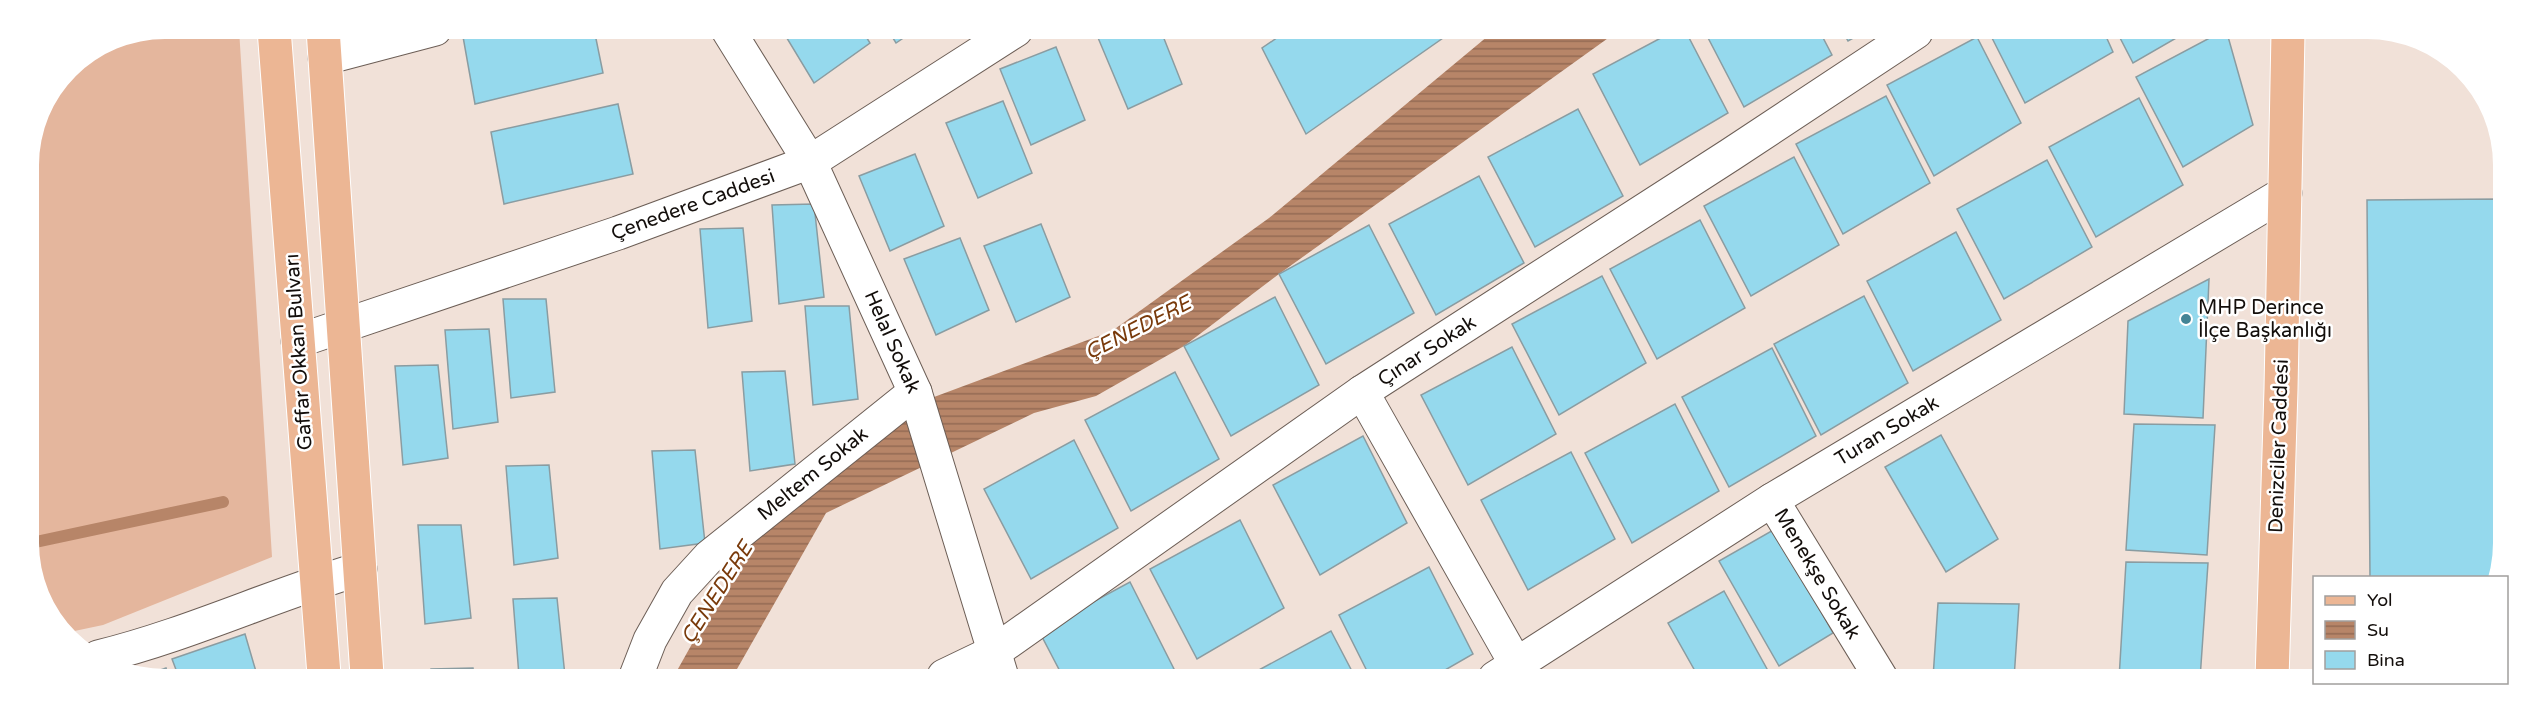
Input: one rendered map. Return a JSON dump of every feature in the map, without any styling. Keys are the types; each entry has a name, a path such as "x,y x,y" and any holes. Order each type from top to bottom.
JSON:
{"main road":[{"name":"Gaffar Okkan Bulvarı","path":"275,39 323,669"},
{"name":"Denizciler Caddesi","path":"2272,669 2288,39"},
{"path":"324,43 367,669"}],"street":[{"path":"324,43 356,39"},
{"name":"Helal Sokak","path":"734,39 810,162 915,392 998,665"},
{"name":"Çenedere Caddesi","path":"298,341 618,232 810,162 1002,39"},
{"name":"Çınar Sokak","path":"978,669 998,665 1362,392 1905,39"},
{"name":"Turan Sokak","path":"1508,669 1772,500 2285,193"},
{"name":"Meltem Sokak","path":"639,669 650,640 677,592 709,557 915,392"},
{"path":"1362,392 1504,669"},
{"name":"Menekşe Sokak","path":"1772,500 1875,669"},
{"path":"107,655 159,641 316,582 360,568"}],"shaded area":[{"path":"157,39 240,39 272,557 103,625 75,631 52,599 41,568 39,543 39,157 41,140 56,102 70,82 95,60 109,52 140,41"}],"water":[{"name":"ÇENEDERE","path":"1484,39 1607,39 1279,274 1184,346 1096,396 1034,413 826,513 737,669 678,669 748,544 926,400 1112,331 1269,218"}],"building":[{"path":"463,39 596,39 603,73 475,104"},
{"path":"787,39 868,39 870,43 814,83"},
{"path":"1099,39 1164,39 1182,84 1128,109"},
{"path":"1275,39 1442,39 1306,134 1262,48"},
{"path":"1659,39 1690,39 1728,113 1640,165 1593,74"},
{"path":"1709,39 1824,39 1832,55 1744,107"},
{"path":"1973,39 1978,39 2021,123 1934,176 1887,85"},
{"path":"1993,39 2107,39 2113,52 2025,103"},
{"path":"2121,39 2175,39 2133,63"},
{"path":"2208,39 2229,39 2253,125 2183,167 2136,77"},
{"path":"1056,47 1085,120 1031,145 1000,69"},
{"path":"1886,96 1930,183 1843,234 1796,144"},
{"path":"2139,98 2183,185 2096,237 2049,147"},
{"path":"1003,101 1032,173 978,198 946,123"},
{"path":"618,104 633,174 504,204 491,132"},
{"path":"1578,109 1623,196 1535,247 1488,157"},
{"path":"915,154 944,226 890,251 859,176"},
{"path":"1794,157 1839,245 1751,296 1704,206"},
{"path":"2047,160 2092,247 2004,299 1957,209"},
{"path":"1479,176 1524,263 1436,315 1389,224"},
{"path":"2493,199 2493,551 2488,576 2370,576 2367,200"},
{"path":"814,204 824,297 779,304 772,205"},
{"path":"1700,220 1745,308 1657,359 1610,269"},
{"path":"1041,224 1070,297 1016,322 984,246"},
{"path":"1369,225 1414,313 1326,364 1279,274"},
{"path":"743,228 752,321 708,328 700,229"},
{"path":"1956,232 2001,320 1913,371 1867,281"},
{"path":"960,238 989,310 936,335 904,259"},
{"path":"1602,276 1646,363 1559,415 1512,324"},
{"path":"2209,279 2203,418 2124,414 2128,321"},
{"path":"1864,296 1908,383 1821,435 1774,344"},
{"path":"1275,297 1319,385 1231,436 1184,346"},
{"path":"503,299 546,299 555,392 511,398"},
{"path":"805,306 849,306 858,399 813,405"},
{"path":"489,329 498,422 453,429 445,330"},
{"path":"1512,347 1556,434 1468,485 1421,395"},
{"path":"1772,348 1816,436 1729,487 1682,397"},
{"path":"438,365 448,458 403,465 395,366"},
{"path":"785,371 795,464 750,471 742,372"},
{"path":"1175,372 1219,459 1131,511 1085,420"},
{"path":"1675,404 1719,491 1632,543 1585,453"},
{"path":"2134,424 2215,425 2207,555 2126,550"},
{"path":"1941,435 1998,539 1946,572 1885,467"},
{"path":"1363,436 1407,523 1320,575 1273,485"},
{"path":"1074,440 1118,528 1031,579 984,489"},
{"path":"695,450 705,543 660,549 652,451"},
{"path":"1571,452 1615,539 1528,590 1481,500"},
{"path":"549,465 558,558 514,565 506,466"},
{"path":"1240,520 1284,608 1197,659 1150,569"},
{"path":"418,525 461,525 471,618 425,624"},
{"path":"1775,529 1833,633 1779,666 1719,561"},
{"path":"2126,562 2208,563 2201,669 2120,669"},
{"path":"1429,567 1473,654 1447,669 1366,669 1339,615"},
{"path":"1130,582 1174,669 1059,669 1039,631"},
{"path":"1724,591 1767,669 1694,669 1668,623"},
{"path":"557,598 564,669 518,669 513,599"},
{"path":"1938,603 2019,604 2015,669 1934,669"},
{"path":"1331,631 1351,669 1261,669"},
{"path":"245,634 255,669 176,669 172,659"}],"waterway":[{"path":"39,541 223,502"}],"place":[{"name":"MHP Derince İlçe Başkanlığı","path":"2186,319"}]}
